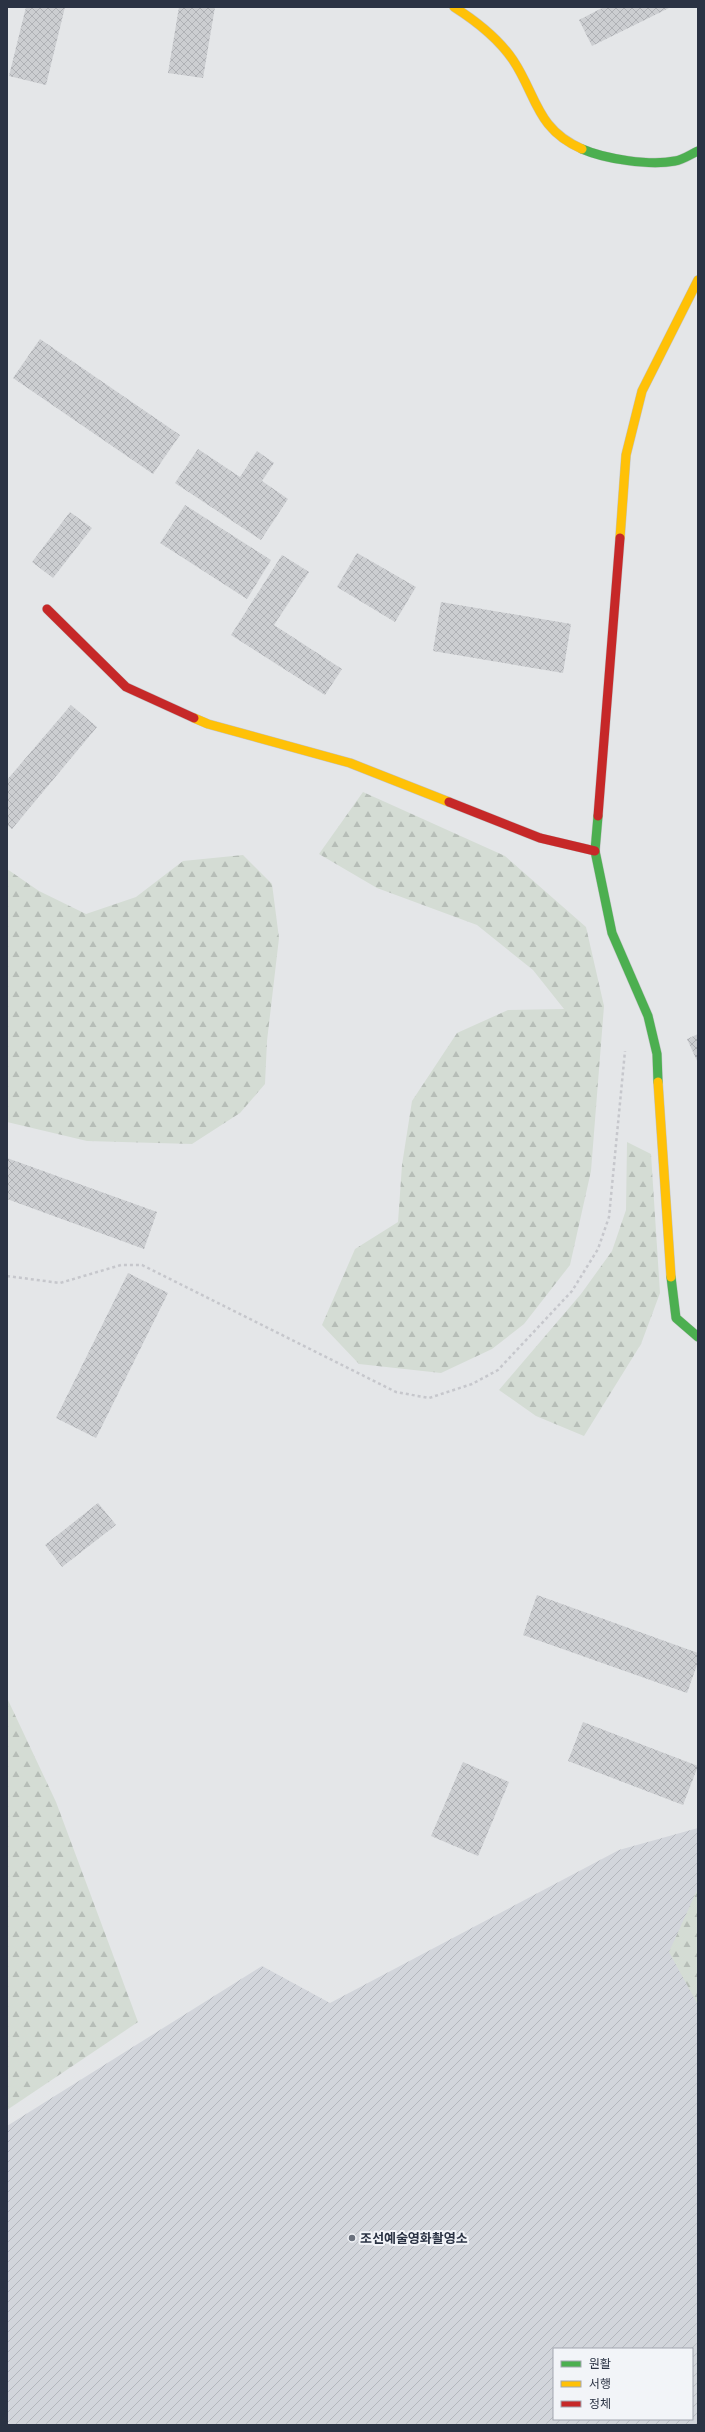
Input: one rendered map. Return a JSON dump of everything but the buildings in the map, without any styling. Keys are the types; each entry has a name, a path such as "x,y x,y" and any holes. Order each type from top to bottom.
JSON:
{"street":[{"path":"454,7 471,18 497,41 513,60 545,122 566,142 598,156 637,161 676,161 698,151"},
{"path":"698,280 642,391 626,455 595,852 612,934 648,1016 657,1054 659,1118 672,1288 676,1318 698,1337"},
{"path":"47,609 126,688 201,721 350,764 540,838 595,852"}],"path":[{"path":"7,1276 60,1283 121,1265 142,1265 396,1392 429,1398 472,1384 498,1370 572,1291 598,1249 609,1216 625,1045"}],"shaded area":[{"name":"조선예술영화촬영소","path":"698,1828 698,2425 7,2425 7,2126 262,1966 330,2003 619,1850"}],"green space":[{"path":"363,792 505,856 586,927 604,1006 591,1171 570,1265 524,1324 492,1349 441,1373 359,1364 322,1325 355,1249 398,1222 402,1165 412,1101 457,1033 508,1010 564,1009 533,970 477,925 377,888 319,854"},
{"path":"243,855 272,884 279,938 267,1041 265,1084 240,1113 192,1144 87,1141 7,1122 7,869 39,891 86,914 136,897 183,861"},
{"path":"627,1142 651,1154 660,1293 641,1344 584,1436 536,1416 499,1390 581,1294 612,1251 626,1210"},
{"path":"7,1698 56,1802 138,2022 7,2110"},
{"path":"698,1888 698,2005 669,1952"}],"traffic: fast":[{"path":"582,149 615,159 653,163 678,160 698,151"},
{"path":"598,816 595,851 612,933 648,1016 657,1054 658,1082"},
{"path":"671,1277 676,1318 698,1337"}],"traffic: slow":[{"path":"454,7 478,24 501,44 521,73 546,122 555,132 567,141 582,149"},
{"path":"620,538 626,455 642,391 698,280"},
{"path":"194,718 208,724 350,763 449,802"},
{"path":"658,1082 671,1277"}],"traffic: jam":[{"path":"598,816 620,538"},
{"path":"47,609 126,687 194,718"},
{"path":"449,802 540,838 595,851"}],"place":[{"name":"조선예술영화촬영소","path":"352,2238"}]}
